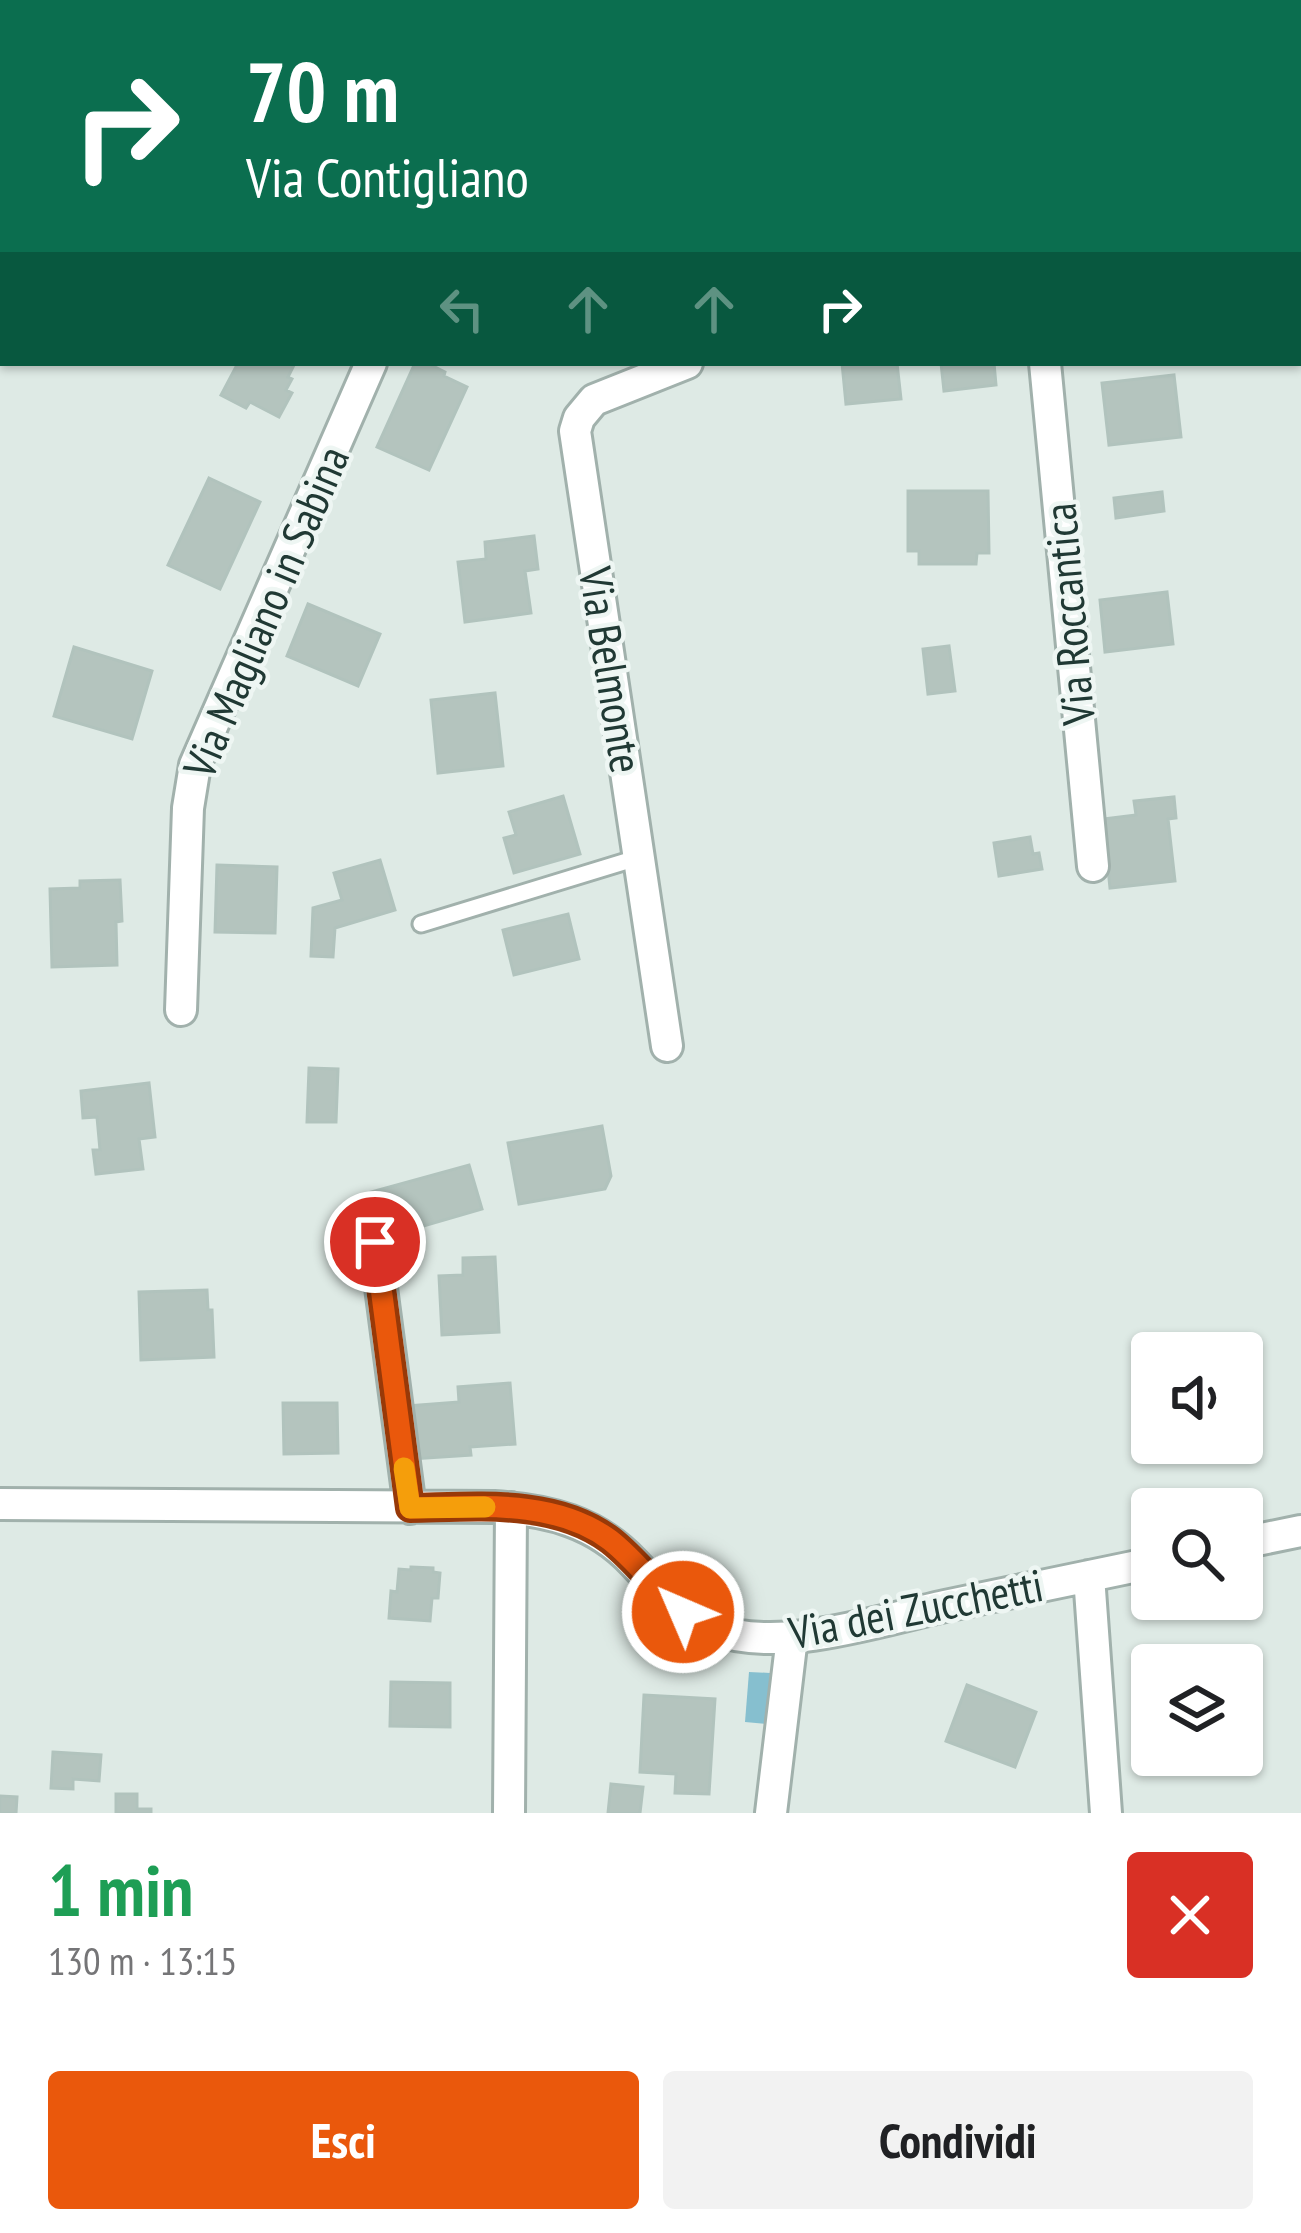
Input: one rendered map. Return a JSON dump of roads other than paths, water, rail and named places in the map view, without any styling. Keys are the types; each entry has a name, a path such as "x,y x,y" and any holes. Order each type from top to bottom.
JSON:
{"street":[{"name":"Via Magliano in Sabina","path":"181,1010 188,808 195,765 370,366"},
{"name":"Via Belmonte","path":"667,1046 575,431 594,400 679,366"},
{"name":"Via Roccantica","path":"1045,366 1093,866"},
{"path":"375,1242 410,1508"},
{"name":"Via dei Zucchetti","path":"0,1504 511,1508 582,1524 633,1561 683,1612 707,1626 747,1636 792,1637 1131,1567"},
{"path":"509,1813 511,1508"},
{"path":"1263,1539 1301,1531"},
{"path":"1089,1576 1106,1813"},
{"path":"771,1813 792,1637"}],"lane":[{"path":"421,924 640,856"}],"water":[{"path":"749,1672 770,1673 766,1724 745,1722"}]}
